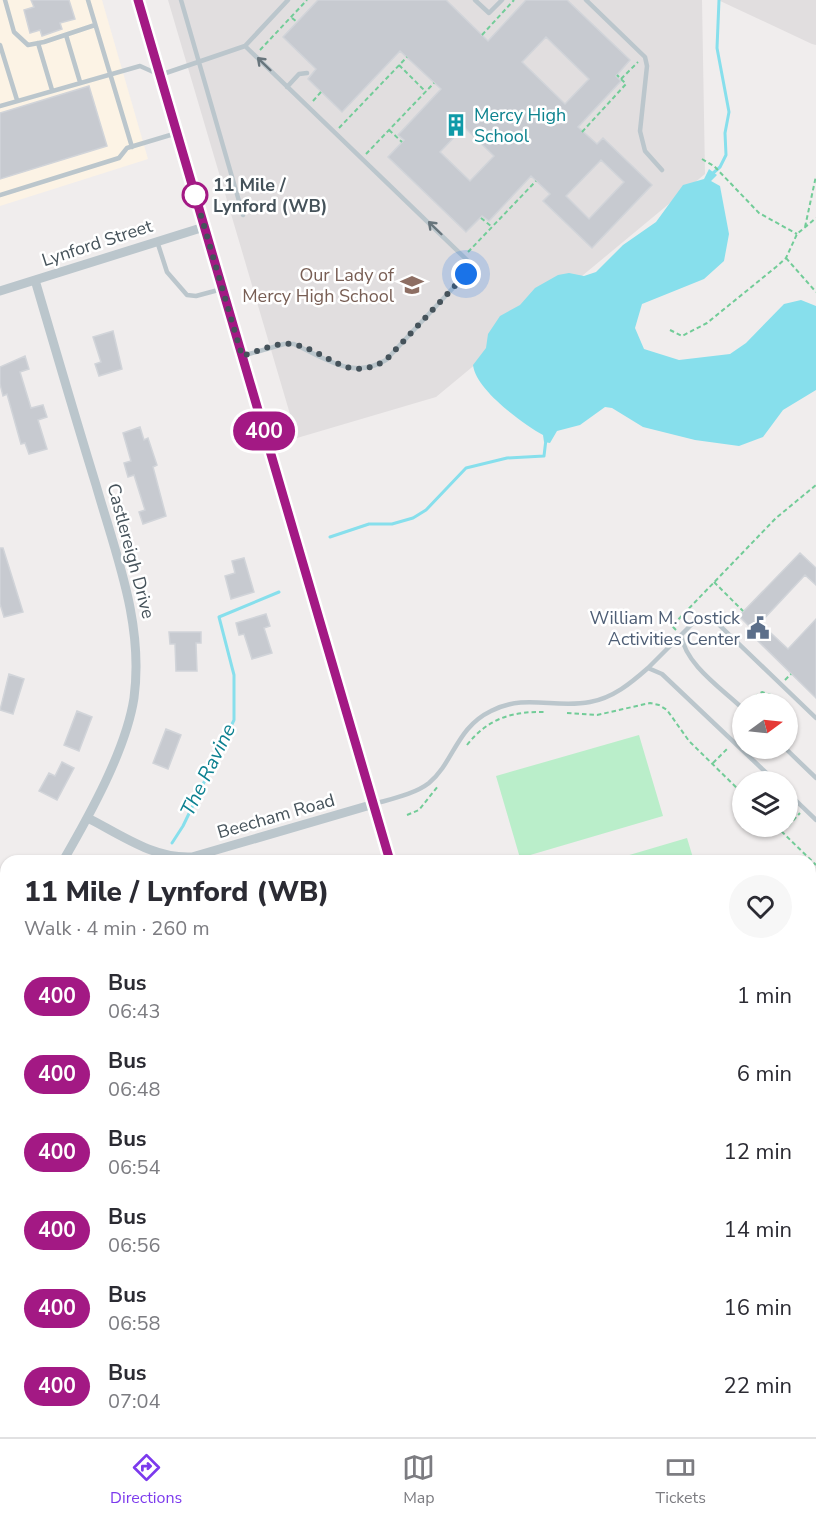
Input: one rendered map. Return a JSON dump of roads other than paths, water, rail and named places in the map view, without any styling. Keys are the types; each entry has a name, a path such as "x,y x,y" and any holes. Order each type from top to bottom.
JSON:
{"street":[{"path":"138,0 388,855"},
{"name":"Lynford Street","path":"0,291 204,227"},
{"name":"Castlereigh Drive","path":"35,280 129,600 135,629 137,659 134,700 124,732 88,818 66,855"},
{"name":"Beecham Road","path":"196,855 374,804"},
{"name":"Beecham Road","path":"88,818 161,855"}],"lane":[{"path":"5,0 14,32 28,45 95,25"},
{"path":"88,0 132,147"},
{"path":"181,0 243,215"},
{"path":"0,106 140,66 160,75 245,46 288,0"},
{"path":"475,0 489,13 502,0"},
{"path":"586,0 644,56 647,66 640,131 645,151 662,170"},
{"path":"66,35 80,82"},
{"path":"38,43 52,90"},
{"path":"0,45 17,100"},
{"path":"242,356 284,344 294,345 355,370 376,365 386,360 466,274 469,265 464,256 245,46"},
{"path":"287,87 299,74 307,73"},
{"path":"0,195 119,158 132,147 177,133"},
{"path":"157,241 167,272 187,295 196,296 222,289"},
{"path":"374,804 396,798 428,783 464,732 478,717 491,710 525,700 589,702 627,686 698,618 705,616 714,620 816,718"},
{"path":"681,635 683,647 691,659 732,698"},
{"path":"648,668 662,674 765,771"},
{"path":"796,759 816,778"},
{"path":"798,803 816,820"}],"water":[{"path":"709,169 717,175 711,181 720,186 729,234 724,261 704,279 642,304 635,328 644,349 679,360 730,354 746,343 784,304 801,300 816,306 816,390 783,410 763,437 739,446 695,440 643,427 612,408 605,407 580,425 557,431 550,443 544,442 543,435 501,405 476,375 473,365 486,348 488,334 500,316 520,305 535,288 558,275 569,273 584,276 596,272 623,245 656,222 683,185 704,179"}],"waterway":[{"path":"712,174 720,167 726,155 725,133 729,112 717,48 719,0"},
{"name":"The Ravine","path":"330,537 369,524 392,524 413,518 426,510 466,468 507,458 544,456 546,439"},
{"name":"The Ravine","path":"172,843 183,826 234,720 234,675 219,617 279,592"}],"place":[{"name":"Mercy High School","path":"456,125"},
{"name":"11 Mile / Lynford (WB)","path":"195,195"},
{"name":"Our Lady of Mercy High School","path":"412,285"},
{"name":"William M. Costick Activities Center","path":"758,628"}]}
